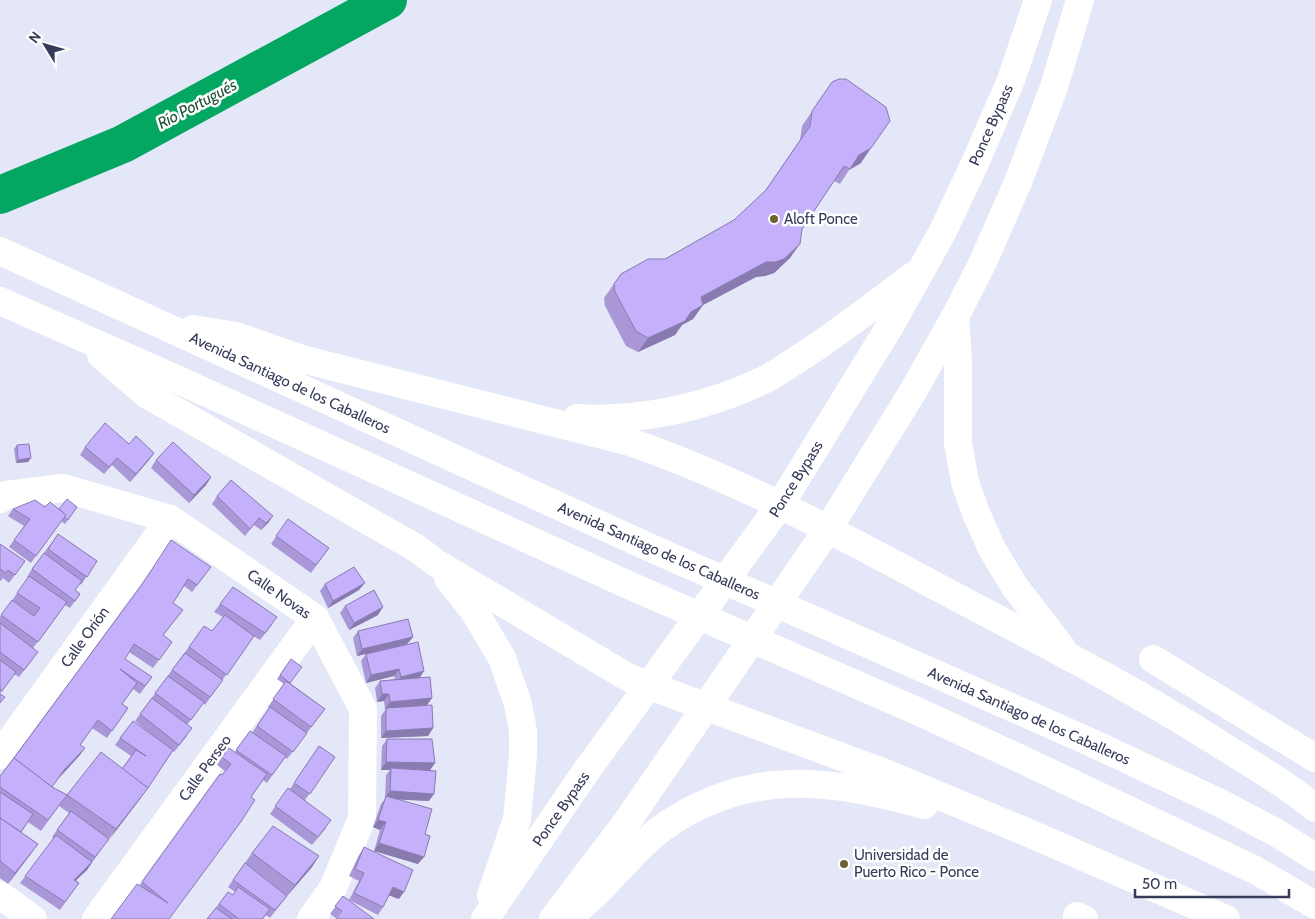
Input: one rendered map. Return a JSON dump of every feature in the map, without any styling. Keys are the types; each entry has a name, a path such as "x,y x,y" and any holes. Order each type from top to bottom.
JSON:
{"main road":[{"name":"Ponce Bypass","path":"485,919 587,770 780,506 890,326 942,234 1011,80 1038,0"},
{"path":"553,919 626,823 828,529 912,393 955,317 983,262 1018,182 1054,87 1080,0"},
{"path":"0,251 164,324 225,343 302,359 525,414 630,442 665,454 828,529 1104,674 1292,789 1315,808"},
{"path":"525,414 589,418 631,417 677,410 721,398 767,379 819,346 921,269"},
{"path":"0,301 172,377 624,583 1006,751 1255,870 1315,905"},
{"path":"955,317 958,362 958,443 965,482 992,549 1015,587 1067,655"},
{"path":"79,335 146,394 416,548 436,563 629,678 885,773 1226,919"},
{"name":"Avenida Santiago de los Caballeros","path":"225,343 644,544 1090,742 1209,798 1277,833 1315,857"},
{"name":"Calle Novas","path":"0,499 6,494 63,488 170,519 315,618 363,709 362,818 333,888 311,919"},
{"name":"Calle Orión","path":"0,755 170,519"},
{"path":"436,563 474,611 502,658 516,697 523,731 523,756 517,819 485,919"},
{"name":"Calle Perseo","path":"96,919 315,618"},
{"path":"1153,659 1315,758"},
{"path":"567,919 662,828 689,812 736,791 772,784 803,782 838,786 891,796 964,816 1000,822"},
{"path":"0,895 33,919"}],"building":[{"name":"Aloft Ponce","path":"846,79 886,107 890,121 871,148 859,155 850,169 844,166 802,229 800,244 784,259 766,262 701,297 703,305 691,312 685,321 648,338 636,331 615,292 614,284 621,274 648,259 665,259 734,220 766,190 810,126 812,111 832,82"},
{"path":"105,423 129,444 136,436 154,453 136,474 117,458 109,467 85,447"},
{"path":"173,442 211,477 194,495 156,460"},
{"path":"29,444 31,458 18,460 17,445"},
{"path":"231,480 273,516 266,523 259,518 250,529 217,496"},
{"path":"67,499 77,507 68,520 64,517 66,515 59,509"},
{"path":"35,500 45,507 50,502 66,515 36,556 14,540 30,519 13,509"},
{"path":"288,519 329,548 316,565 276,536"},
{"path":"58,534 97,561 87,577 48,549"},
{"path":"171,540 211,567 197,585 188,579 173,603 183,610 163,635 172,642 159,660 134,644 125,659 152,677 145,686 120,669 137,683 122,704 128,708 112,731 98,720 80,745 85,748 64,770 52,787 14,758 143,583"},
{"path":"0,544 25,561 15,575 8,570 6,573 0,569"},
{"path":"44,553 82,581 75,590 80,594 75,601 32,569"},
{"path":"354,567 365,583 333,601 325,584"},
{"path":"29,576 67,602 38,642 1,615 12,600 34,616 40,608 17,593"},
{"path":"233,587 277,617 265,633 220,604"},
{"path":"374,590 383,607 354,623 345,606"},
{"path":"225,615 254,636 227,675 189,647 204,626 212,631"},
{"path":"408,619 413,637 362,649 358,631"},
{"path":"0,623 38,652 24,670 0,652"},
{"path":"418,642 424,671 401,677 399,669 371,675 366,654"},
{"path":"185,653 223,680 210,697 172,670"},
{"path":"291,659 302,667 290,683 280,675"},
{"path":"0,660 16,672 2,691 0,689"},
{"path":"168,676 204,702 191,720 155,693"},
{"path":"430,677 432,698 390,702 389,694 382,694 380,681"},
{"path":"286,681 325,709 311,727 273,699"},
{"path":"0,694 5,697 0,703"},
{"path":"152,698 192,728 179,745 140,714"},
{"path":"432,705 433,728 386,731 386,708"},
{"path":"270,707 307,733 293,752 257,726"},
{"path":"133,721 173,750 148,788 122,769 136,750 146,756 120,738"},
{"path":"250,731 286,756 272,775 236,750"},
{"path":"387,739 432,739 435,763 386,762"},
{"path":"319,746 335,757 310,794 294,783"},
{"path":"229,748 267,774 251,797 255,800 240,823 169,919 111,919 137,884 168,903 142,882 220,774 222,775 231,764 222,757"},
{"path":"101,752 148,788 116,829 67,795"},
{"path":"14,758 52,787 67,795 48,820 0,787 0,776"},
{"path":"391,768 436,771 434,794 390,791"},
{"path":"288,788 331,820 318,837 275,806"},
{"path":"0,792 33,814 21,832 0,818"},
{"path":"386,796 432,809 425,834 430,836 424,857 379,843 386,822 378,820"},
{"path":"71,811 109,839 95,857 57,830"},
{"path":"0,818 38,844 15,873 0,861"},
{"path":"273,826 319,856 295,885 252,853"},
{"path":"56,835 92,862 74,880 79,883 65,902 25,876"},
{"path":"364,847 413,870 404,892 393,887 383,907 354,893 364,873 355,869"},
{"path":"245,863 287,896 275,910 233,880"},
{"path":"238,887 270,909 262,919 239,919 219,904 228,892 233,895"},
{"path":"343,896 374,919 336,919 342,911 335,906"},
{"path":"216,908 232,919 207,919"}],"waterway":[{"name":"Río Portugués","path":"0,195 123,144 388,0"}],"place":[{"name":"Aloft Ponce","path":"774,219"},
{"name":"Universidad de Puerto Rico - Ponce","path":"844,864"}]}
